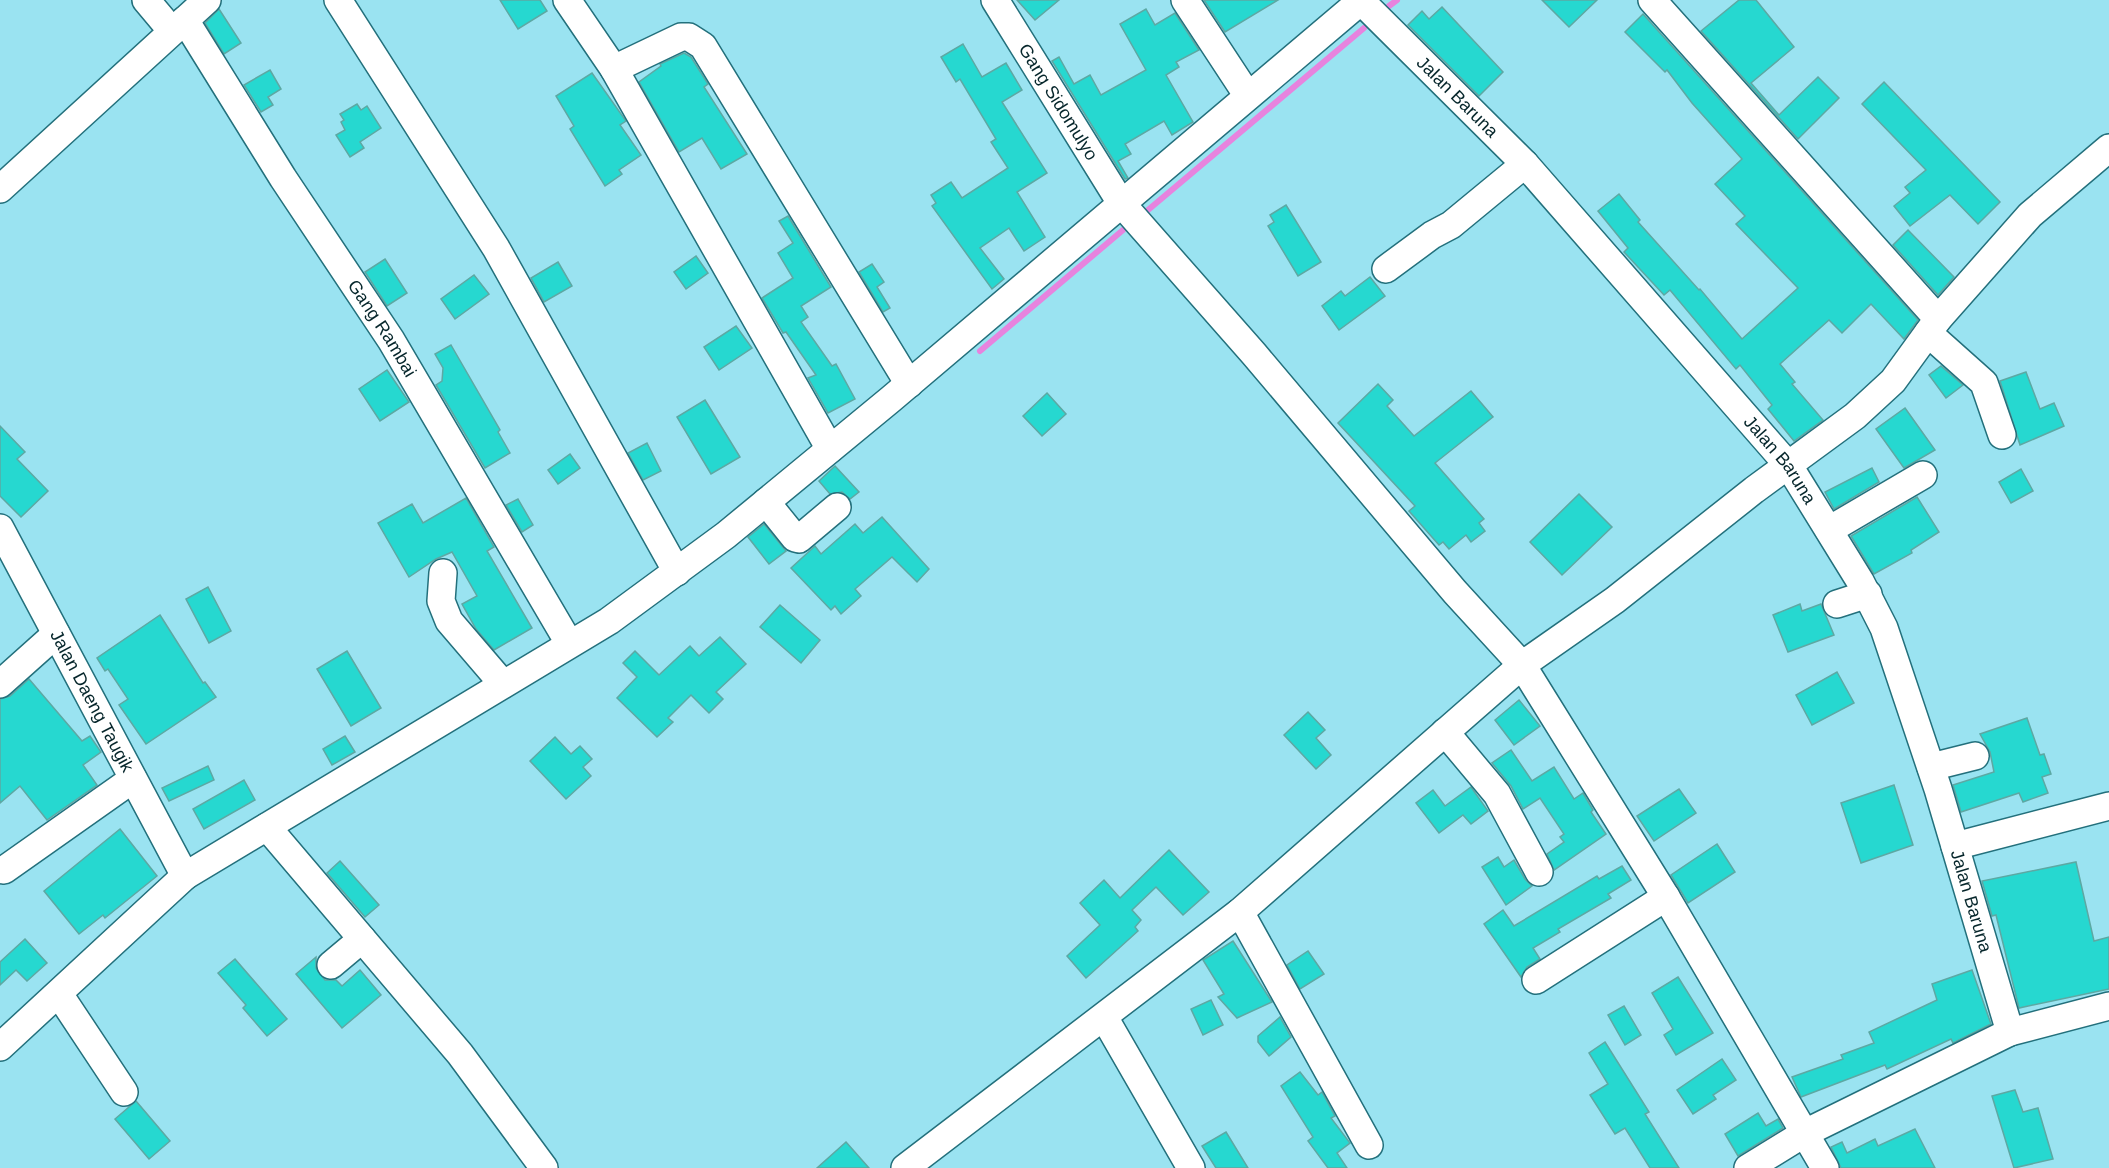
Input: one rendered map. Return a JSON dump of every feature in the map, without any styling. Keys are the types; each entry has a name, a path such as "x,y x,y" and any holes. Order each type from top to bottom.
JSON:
{"street":[{"name":"Gang Rambai","path":"146,0 179,26 284,178 391,340 570,643"},
{"path":"0,189 207,0"},
{"path":"338,0 496,248 677,572"},
{"path":"567,0 614,69 830,449"},
{"name":"Gang Sidomulyo","path":"996,0 1121,203 1254,354 1455,592 1522,665 1666,897 1825,1168"},
{"path":"1185,0 1248,96"},
{"path":"1652,0 1984,383 2002,435"},
{"path":"0,1047 185,876 609,621 677,572 909,384 1362,1"},
{"name":"Jalan Baruna","path":"1362,1 1525,164 1790,466 1868,594 1888,638 1931,767 2010,1032"},
{"path":"614,69 681,37 689,37 704,46 909,384"},
{"path":"905,1168 1240,912 1522,665 1615,600 1754,490 1790,466 1855,416 1893,381 1933,326 2030,216 2109,148"},
{"path":"1386,269 1420,243 1461,218 1525,164"},
{"path":"1829,530 1923,475"},
{"path":"766,502 795,538 799,539 837,507"},
{"name":"Jalan Daeng Taugik","path":"0,528 185,876"},
{"path":"443,573 441,601 450,621 503,684"},
{"path":"1837,604 1868,594"},
{"path":"0,684 56,634"},
{"path":"1444,732 1497,794 1539,872"},
{"path":"1931,767 1975,756"},
{"path":"4,870 133,779"},
{"path":"1955,846 2109,806"},
{"path":"267,827 460,1054 544,1168"},
{"path":"1536,980 1666,897"},
{"path":"1240,912 1369,1146"},
{"path":"331,965 362,939"},
{"path":"59,994 124,1092"},
{"path":"1748,1168 1805,1133 2010,1032 2109,1006"},
{"path":"1104,1017 1191,1168"}],"building":[{"path":"500,0 540,0 547,11 518,29"},
{"path":"1017,0 1059,0 1035,20"},
{"path":"1204,0 1278,0 1225,32"},
{"path":"1542,0 1597,0 1569,27"},
{"path":"1739,0 1756,0 1794,47 1751,83 1779,115 1818,77 1839,98 1798,139 1701,31"},
{"path":"1442,7 1503,72 1479,96 1408,25 1422,11 1429,19"},
{"path":"219,9 241,43 224,54 205,23"},
{"path":"1146,9 1155,25 1175,13 1199,50 1176,62 1179,67 1166,75 1193,122 1172,135 1164,121 1125,144 1131,154 1118,161 1128,178 1125,179 1052,61 1059,57 1074,84 1090,75 1101,95 1146,70 1120,24"},
{"path":"1643,14 1918,320 1904,339 1871,304 1842,333 1829,320 1780,364 1795,382 1792,384 1823,420 1794,441 1768,409 1772,405 1740,365 1736,369 1670,290 1664,295 1624,252 1628,248 1598,211 1619,194 1640,220 1638,222 1700,289 1742,339 1798,288 1736,224 1745,216 1715,184 1742,159 1692,103 1667,70 1665,72 1625,32"},
{"path":"963,44 982,77 1006,63 1022,90 1002,102 1047,173 1017,192 1045,237 1024,251 1009,228 980,248 1004,279 992,289 932,206 936,203 931,195 951,182 962,198 1008,168 991,142 996,139 960,79 956,82 941,57"},
{"path":"684,53 691,57 708,84 704,87 747,154 721,169 702,138 679,152 639,82 661,66 660,64"},
{"path":"270,70 281,89 268,97 273,105 261,112 244,85"},
{"path":"592,73 626,121 620,125 641,155 619,170 622,174 605,186 570,129 574,126 556,96"},
{"path":"1884,82 2000,202 1978,224 1950,195 1910,226 1894,206 1910,193 1905,187 1926,170 1862,104"},
{"path":"357,104 361,110 367,106 381,128 360,142 364,148 350,157 336,135 345,130 341,122 344,120 340,114"},
{"path":"1286,205 1321,262 1298,276 1268,226 1274,222 1270,215"},
{"path":"788,216 831,287 801,306 808,317 801,322 832,366 836,364 855,399 828,413 808,378 816,375 786,332 783,333 762,298 793,278 778,253 793,243 779,221"},
{"path":"1908,230 1954,277 1938,295 1893,245"},
{"path":"696,256 708,273 686,289 674,272"},
{"path":"385,259 407,293 387,306 365,272"},
{"path":"558,262 572,286 544,302 531,278"},
{"path":"872,264 884,282 877,287 890,308 883,312 859,272"},
{"path":"474,275 489,294 455,319 441,299"},
{"path":"1370,277 1385,296 1339,330 1322,306 1341,291 1345,296"},
{"path":"736,326 752,348 719,370 704,347"},
{"path":"451,345 500,430 498,432 510,453 485,468 436,385 442,381 443,368 435,354"},
{"path":"1941,366 1963,385 1946,398 1929,375"},
{"path":"387,370 409,402 380,421 359,389"},
{"path":"2026,372 2040,409 2054,403 2064,426 2020,445 2000,381"},
{"path":"1378,384 1393,400 1387,406 1414,436 1471,391 1493,417 1435,463 1484,519 1479,523 1485,531 1471,542 1466,535 1449,549 1443,542 1439,545 1409,511 1415,506 1338,423"},
{"path":"1047,393 1066,414 1042,436 1023,416"},
{"path":"705,400 740,457 711,474 677,417"},
{"path":"1905,408 1935,450 1904,468 1876,429"},
{"path":"0,426 25,452 17,459 48,491 21,517 0,496"},
{"path":"647,443 661,471 643,480 628,453"},
{"path":"570,454 580,468 558,484 548,470"},
{"path":"835,466 859,492 850,499 842,492 830,494 819,481"},
{"path":"1872,468 1879,482 1834,509 1825,492"},
{"path":"2021,469 2033,491 2011,503 1999,482"},
{"path":"1579,494 1612,527 1562,575 1530,542"},
{"path":"1917,497 1939,532 1911,550 1912,553 1874,574 1851,536"},
{"path":"466,498 494,547 487,551 532,628 494,650 476,629 462,604 477,596 452,552 436,559 409,577 378,523 412,504 423,523"},
{"path":"518,499 533,525 522,532 506,505"},
{"path":"882,517 929,569 917,582 892,557 855,589 861,596 841,614 835,606 831,610 791,568 815,546 821,554 855,524 863,533"},
{"path":"764,524 786,551 769,564 748,537"},
{"path":"208,587 231,631 209,643 186,599"},
{"path":"1800,604 1802,611 1821,604 1834,635 1788,652 1773,615"},
{"path":"780,605 820,640 801,663 760,627"},
{"path":"160,615 203,683 205,682 216,697 146,744 119,705 128,699 108,669 105,671 97,658"},
{"path":"720,637 746,664 716,692 723,699 709,713 691,695 668,718 673,722 657,737 617,698 637,677 623,663 635,651 659,675 690,646 699,656"},
{"path":"347,651 381,708 351,726 317,669"},
{"path":"1837,672 1854,703 1812,725 1796,695"},
{"path":"29,679 82,741 90,736 101,752 83,765 97,785 47,820 20,786 0,803 0,699 10,696"},
{"path":"1519,700 1540,726 1514,745 1495,720"},
{"path":"1308,712 1325,730 1316,738 1331,755 1316,769 1284,735"},
{"path":"2027,718 2040,755 2044,754 2051,774 2042,777 2048,793 2023,802 2019,793 1961,812 1953,785 1994,772 1990,752 1980,734"},
{"path":"345,736 355,752 332,765 323,749"},
{"path":"555,737 571,754 580,746 592,759 583,767 591,776 566,799 530,761"},
{"path":"1511,750 1532,781 1554,767 1574,799 1583,793 1593,810 1591,812 1606,834 1554,870 1547,854 1564,842 1560,837 1564,834 1540,798 1523,809 1511,786 1492,763"},
{"path":"208,766 214,780 169,801 162,788"},
{"path":"244,780 255,800 204,829 193,809"},
{"path":"1894,785 1913,845 1861,863 1841,803"},
{"path":"1471,787 1488,811 1471,824 1463,815 1439,833 1416,803 1433,790 1445,806"},
{"path":"1679,789 1696,813 1654,841 1637,816"},
{"path":"120,829 157,876 105,918 103,915 79,934 44,891"},
{"path":"1717,844 1735,872 1688,903 1671,875"},
{"path":"1169,850 1209,892 1183,915 1156,887 1132,910 1141,920 1135,927 1138,931 1086,978 1067,956 1100,925 1080,903 1104,880 1120,898"},
{"path":"1498,857 1504,867 1514,860 1532,886 1506,905 1482,867"},
{"path":"340,861 379,905 365,917 327,873"},
{"path":"2076,862 2094,941 2109,937 2109,989 2019,1008 1996,915 1992,916 1982,881"},
{"path":"1622,866 1631,880 1608,894 1611,898 1558,929 1560,932 1533,948 1540,959 1527,967 1521,977 1484,924 1503,910 1514,926 1597,876 1599,879"},
{"path":"25,939 47,963 27,981 16,970 0,985 0,962"},
{"path":"1233,941 1272,1002 1237,1018 1218,997 1224,994 1203,960"},
{"path":"1308,951 1324,974 1300,989 1287,965"},
{"path":"316,957 316,968 325,980 336,980 342,986 360,970 381,995 342,1028 296,974"},
{"path":"235,959 287,1019 267,1036 243,1008 246,1005 218,973"},
{"path":"1972,970 1991,1024 1953,1043 1951,1039 1887,1069 1885,1065 1801,1097 1792,1077 1843,1059 1841,1055 1874,1043 1869,1032 1937,1000 1932,984"},
{"path":"1678,977 1713,1033 1676,1055 1664,1035 1673,1029 1652,993"},
{"path":"1211,1000 1223,1025 1203,1035 1191,1009"},
{"path":"1624,1006 1641,1035 1625,1045 1608,1015"},
{"path":"1280,1017 1291,1037 1269,1056 1258,1042 1258,1036"},
{"path":"1605,1042 1649,1112 1645,1114 1679,1168 1650,1168 1625,1128 1615,1134 1590,1095 1608,1084 1589,1053"},
{"path":"1722,1059 1736,1080 1713,1095 1716,1099 1693,1114 1677,1090"},
{"path":"1300,1072 1318,1095 1322,1092 1335,1116 1331,1118 1350,1143 1337,1153 1347,1168 1328,1168 1308,1141 1313,1137 1281,1086"},
{"path":"2015,1090 2023,1112 2038,1108 2053,1159 2014,1168 1992,1096"},
{"path":"136,1101 170,1141 149,1159 115,1119"},
{"path":"1758,1113 1766,1126 1778,1119 1783,1128 1738,1156 1725,1134"},
{"path":"1915,1129 1935,1168 1841,1168 1831,1147 1842,1142 1847,1153 1875,1139 1878,1146"},
{"path":"1226,1132 1248,1168 1216,1168 1202,1146"},
{"path":"846,1142 869,1168 817,1168"}],"waterway":[{"path":"1389,6 1397,0"},
{"path":"1148,210 1364,28"},
{"path":"980,351 1123,230"}]}
